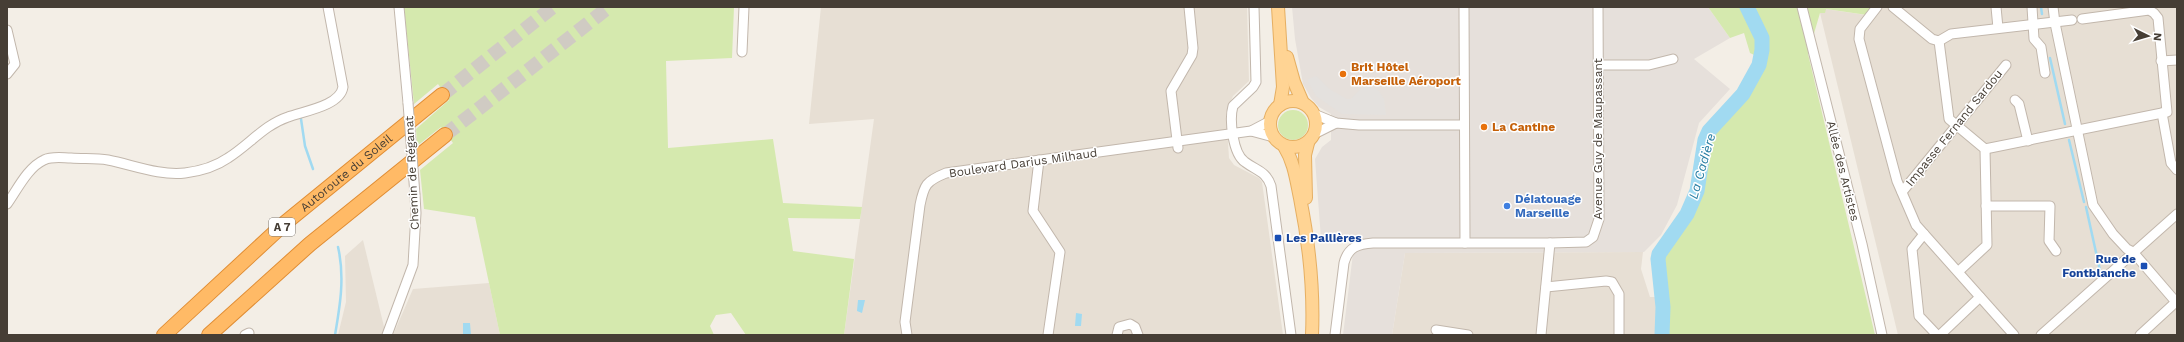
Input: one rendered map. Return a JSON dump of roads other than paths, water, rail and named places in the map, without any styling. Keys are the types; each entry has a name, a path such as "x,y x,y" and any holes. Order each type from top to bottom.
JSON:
{"highway":[{"name":"Autoroute du Soleil","path":"164,335 285,223 442,95"},
{"name":"A 7","path":"209,335 310,244 445,135"}],"main road":[{"path":"1279,10 1290,70 1303,103 1314,114 1316,122 1305,155 1306,230"},
{"path":"1279,10 1283,87 1280,105"},
{"path":"1303,103 1287,102 1280,105 1272,115 1270,121 1274,137 1284,146 1292,160 1306,230 1311,264 1312,335"},
{"path":"1284,146 1297,147 1311,138"}],"street":[{"path":"7,204 28,174 44,160 55,157 106,160 165,173 184,173 202,170 213,167 228,158 270,125 287,117 311,110 337,99 342,94 343,87 328,7"},
{"name":"Chemin de Réganat","path":"387,335 413,264 416,220 408,103 399,7"},
{"path":"742,52 744,7"},
{"path":"1178,145 1171,91 1192,55 1193,48 1189,7"},
{"path":"1254,7 1256,82 1253,87 1233,106 1231,113 1233,134 1240,158 1266,174 1269,180 1291,335"},
{"path":"1464,7 1465,243"},
{"name":"Avenue Guy de Maupassant","path":"1335,335 1345,258 1353,246 1361,243 1586,242 1593,236 1599,219 1598,7"},
{"name":"Allée des Artistes","path":"1802,7 1862,244 1882,335"},
{"path":"1877,7 1860,29 1859,39 1897,181 1916,224 2014,335"},
{"path":"1893,7 1932,40 1939,41 1951,34 2072,20"},
{"path":"1996,7 1998,28"},
{"path":"2032,7 2034,39 2041,47 2045,73"},
{"path":"2053,7 2054,23 2093,205 2113,234 2127,249 2133,252 2176,301 2140,335"},
{"path":"1985,150 2077,129 2167,112 2158,18 2154,13 2149,10 2082,19"},
{"path":"7,30 15,64 7,74"},
{"path":"1939,41 1950,119 1957,127 1985,150 1987,245 1959,272"},
{"path":"1598,65 1649,65 1673,59"},
{"path":"2161,61 2177,60"},
{"name":"Impasse Fernand Sardou","path":"1902,192 1957,127 2006,65"},
{"path":"2015,100 2019,104 2028,141"},
{"path":"2162,113 2171,163 2177,170"},
{"path":"1314,114 1336,123 1359,125 1464,125"},
{"name":"Boulevard Darius Milhaud","path":"906,335 905,322 924,187 933,178 946,173 1039,160 1178,145 1251,131 1270,121"},
{"path":"1311,138 1336,123"},
{"name":"Boulevard Darius Milhaud","path":"1251,131 1274,137"},
{"path":"1039,160 1033,211 1060,252 1048,335"},
{"path":"1986,206 2050,206 2049,241 2056,251"},
{"path":"2041,335 2177,214"},
{"path":"1924,234 1912,249 1919,316 1938,335 1980,297"},
{"path":"1541,335 1550,243"},
{"path":"1546,287 1606,281 1612,282 1619,294 1619,335"},
{"path":"1117,335 1119,327 1130,324 1134,327 1138,335"},
{"path":"1436,330 1468,335"}],"water":[{"path":"858,300 865,300 862,313 857,311"},
{"path":"1076,313 1082,314 1081,326 1075,326"},
{"path":"463,323 470,323 471,335 463,335"}],"waterway":[{"name":"La Cadière","path":"1662,335 1663,307 1658,259 1659,254 1687,214 1697,191 1705,140 1709,131 1743,94 1759,65 1762,50 1762,38 1747,7"},
{"path":"2041,7 2042,14"},
{"path":"2050,58 2065,124"},
{"path":"301,119 305,146 313,169"},
{"path":"2069,140 2084,202"},
{"path":"2086,207 2101,275"},
{"path":"335,335 340,302 341,280 338,247"}],"tunnel":[{"path":"442,95 553,7"},
{"path":"445,135 609,7"}],"place":[{"name":"Brit Hôtel Marseille Aéroport","path":"1343,74"},
{"name":"La Cantine","path":"1484,127"},
{"name":"Déiatouage Marseille","path":"1507,206"},
{"name":"Les Pallières","path":"1278,238"},
{"name":"Rue de Fontblanche","path":"2144,266"}]}
